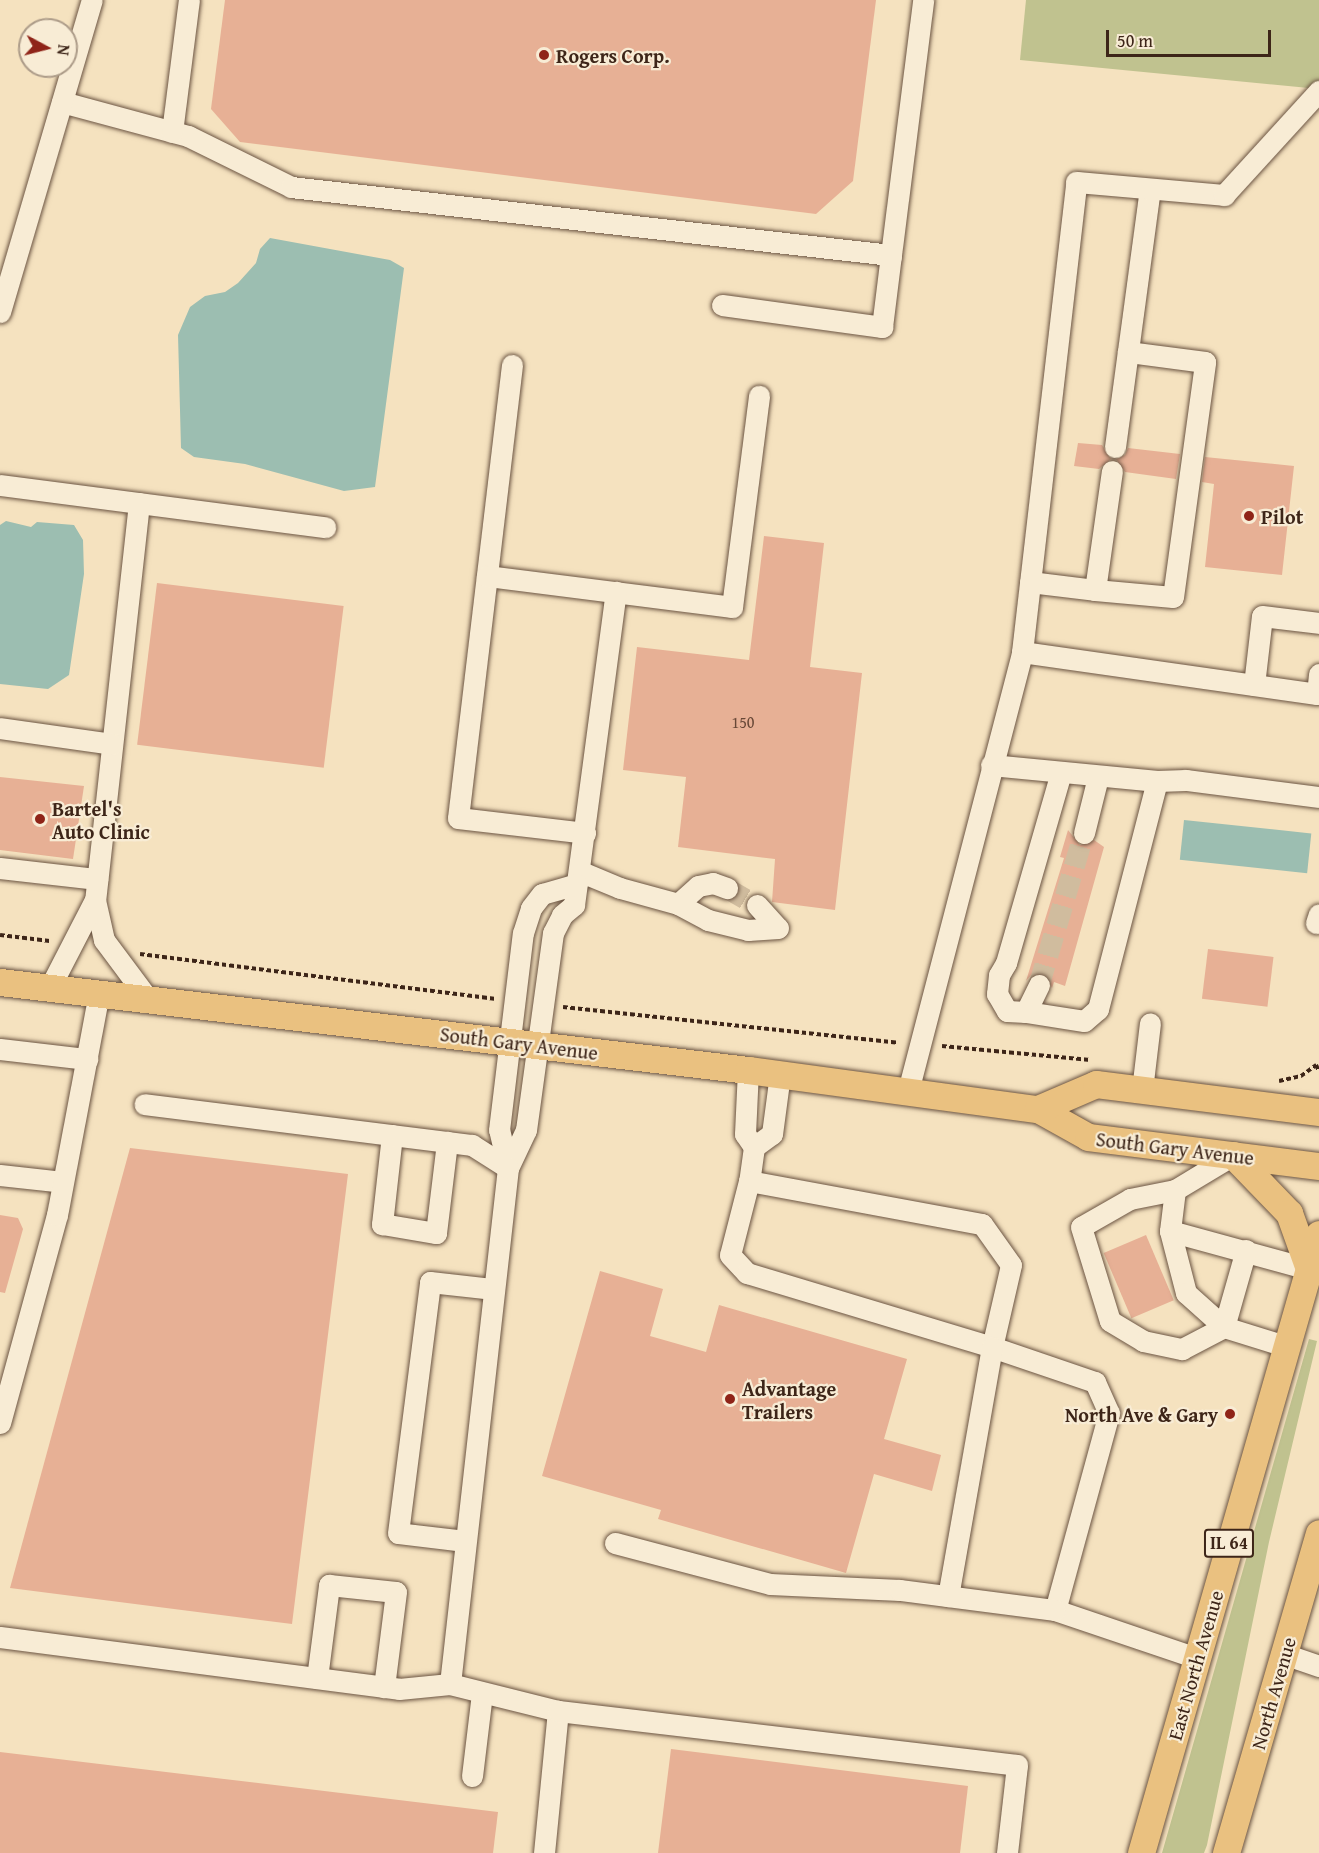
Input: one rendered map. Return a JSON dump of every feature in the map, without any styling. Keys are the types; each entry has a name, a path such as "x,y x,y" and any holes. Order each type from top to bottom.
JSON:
{"main road":[{"name":"South Gary Avenue","path":"0,981 748,1070 1038,1109 1088,1137 1319,1166"},
{"path":"1038,1109 1096,1084 1319,1112"},
{"path":"1233,1155 1289,1213 1309,1269"},
{"name":"East North Avenue","path":"1141,1853 1319,1234"},
{"name":"North Avenue","path":"1226,1853 1319,1533"}],"street":[{"path":"0,312 92,0"},
{"path":"172,132 189,0"},
{"path":"722,305 882,327 923,0"},
{"path":"908,1091 1022,652 1076,183 1224,195 1319,91"},
{"path":"62,102 172,132 291,187 891,255"},
{"path":"1115,447 1150,189"},
{"path":"1030,582 1173,597 1205,362 1128,352"},
{"path":"512,365 459,818 585,833"},
{"path":"487,576 732,606 759,396"},
{"path":"1095,590 1112,471"},
{"path":"0,485 325,527"},
{"path":"139,503 96,890 104,940 148,999"},
{"path":"450,1684 492,1289 508,1168 526,1130 554,933 562,915 574,905 616,592"},
{"path":"1254,685 1262,616 1319,623"},
{"path":"1022,652 1317,694 1319,674"},
{"path":"0,728 112,744"},
{"path":"992,765 1098,777 1157,781 1186,780 1319,796"},
{"path":"1061,773 1006,963 996,986 1008,1011 1084,1021 1098,1009 1157,781"},
{"path":"1084,833 1098,777"},
{"path":"0,868 96,890"},
{"path":"508,1168 499,1130 508,1042 523,933 531,908 542,894 578,877 678,904 708,920 748,930 778,928 757,905"},
{"path":"678,904 698,886 713,883 727,888"},
{"path":"50,987 96,890"},
{"path":"1026,1012 1039,985"},
{"path":"0,1423 63,1182 99,993"},
{"path":"1142,1090 1150,1023"},
{"path":"0,1049 87,1059"},
{"path":"748,1070 745,1134 754,1147 749,1181 730,1255 747,1273 992,1347 1095,1382 1109,1413 1055,1610"},
{"path":"754,1147 772,1134 780,1074"},
{"path":"145,1104 472,1145 508,1168"},
{"path":"392,1135 382,1224 436,1233 447,1142"},
{"path":"1233,1155 1175,1190 1130,1198 1081,1227 1110,1321 1143,1341 1182,1349 1224,1327 1246,1250"},
{"path":"0,1175 63,1182"},
{"path":"749,1181 982,1224 1011,1264 992,1347 948,1596"},
{"path":"1175,1190 1170,1231 1186,1293 1224,1327 1285,1346"},
{"path":"1170,1231 1309,1269"},
{"path":"465,1541 398,1533 430,1282 492,1289"},
{"path":"615,1543 770,1584 948,1596 1055,1610 1197,1658"},
{"path":"317,1678 329,1585 396,1592 384,1687"},
{"path":"0,1637 384,1687 450,1684 558,1711 1017,1765 1007,1853"},
{"path":"1284,1654 1319,1666"},
{"path":"472,1776 482,1693"},
{"path":"544,1853 558,1711"}],"path":[{"path":"0,935 57,942"},
{"path":"136,953 493,998"},
{"path":"567,1007 882,1041"},
{"path":"968,1048 1094,1060"},
{"path":"1273,1081 1301,1076 1316,1065 1319,1071"}],"green space":[{"path":"1026,0 1319,0 1319,89 1020,60"},
{"path":"1309,1339 1317,1341 1269,1542 1207,1845 1204,1853 1162,1853"}],"shaded area":[{"path":"270,238 390,260 404,268 375,487 344,491 245,464 194,457 181,448 178,335 190,307 205,296 225,292 238,283 256,263 260,249"},
{"path":"6,521 31,527 37,522 74,525 83,540 84,574 69,675 48,689 0,684 0,525"},
{"path":"1184,820 1311,833 1307,873 1180,860"}],"building":[{"name":"Rogers Corp.","path":"225,0 876,0 853,181 816,214 240,142 211,109"},
{"path":"1078,443 1102,445 1111,459 1099,469 1074,466"},
{"path":"1128,448 1180,454 1176,479 1125,472 1116,459 1125,455"},
{"name":"Pilot","path":"1205,457 1294,466 1282,575 1205,567 1214,484 1202,482"},
{"path":"764,536 824,543 810,667 862,673 835,910 772,902 775,859 678,847 686,777 623,770 637,647 749,660"},
{"path":"157,583 344,606 324,768 137,745"},
{"name":"Bartel's Auto Clinic","path":"0,777 84,786 73,859 0,850"},
{"path":"1068,830 1080,845 1094,840 1104,847 1065,986 1054,982 1052,988 1044,973 1032,974 1026,981 1064,858 1060,857"},
{"path":"1208,949 1274,957 1267,1007 1202,999"},
{"path":"130,1148 348,1174 292,1624 10,1588"},
{"path":"0,1215 18,1218 23,1229 5,1293 0,1292"},
{"path":"1146,1235 1174,1300 1131,1318 1104,1253"},
{"name":"Advantage Trailers","path":"600,1271 663,1289 650,1336 706,1352 719,1305 907,1359 884,1439 941,1455 932,1491 874,1474 846,1573 658,1519 661,1510 542,1476"},
{"path":"671,1749 968,1786 960,1853 658,1853"},
{"path":"0,1752 498,1812 493,1853 0,1853"}],"tunnel":[{"path":"1039,985 1084,833"},
{"path":"727,888 757,905"}],"place":[{"name":"Rogers Corp.","path":"544,55"},
{"name":"Pilot","path":"1249,516"},
{"name":"Bartel's Auto Clinic","path":"40,819"},
{"name":"Advantage Trailers","path":"730,1399"},
{"name":"North Ave & Gary","path":"1230,1414"}]}
